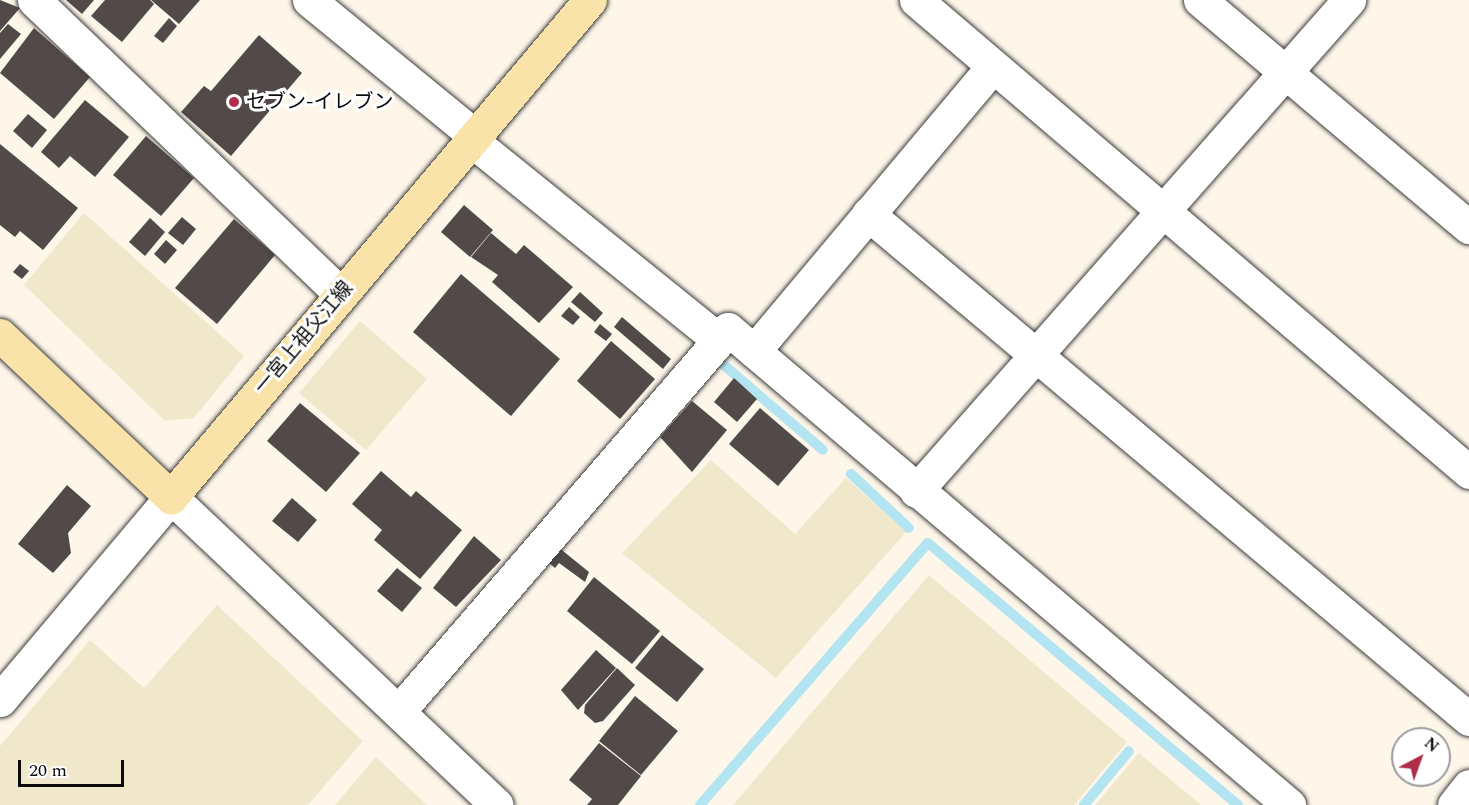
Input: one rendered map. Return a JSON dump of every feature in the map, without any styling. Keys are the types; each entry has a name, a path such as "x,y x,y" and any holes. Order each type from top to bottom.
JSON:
{"main road":[{"name":"一宮上祖父江線","path":"171,497 590,0"},
{"path":"0,335 171,497"}],"street":[{"path":"34,0 341,294"},
{"path":"309,0 719,340"},
{"path":"916,0 1162,214 1469,472"},
{"path":"1200,0 1469,227"},
{"path":"916,491 1349,0"},
{"path":"754,351 992,68"},
{"path":"868,214 1469,719"},
{"path":"399,711 728,329 916,491 1289,805"},
{"path":"2,692 171,497 497,805"},
{"path":"1454,805 1469,786"}],"shaded area":[{"path":"84,213 244,356 194,418 165,421 24,285"},
{"path":"360,321 427,379 366,450 299,393"},
{"path":"711,460 795,534 846,478 906,532 776,678 622,553"},
{"path":"929,575 1127,742 1074,805 733,805"},
{"path":"217,605 363,741 308,805 0,805 0,746 90,640 144,688"},
{"path":"1139,753 1201,805 1095,805"},
{"path":"376,757 427,805 335,805"}],"building":[{"path":"0,0 20,8 0,31"},
{"path":"66,0 94,0 82,14"},
{"path":"105,0 150,0 154,4 122,42 91,16"},
{"path":"151,0 200,0 179,24"},
{"path":"169,18 177,26 163,43 154,36"},
{"path":"8,24 21,34 0,59 0,33"},
{"path":"34,28 90,77 54,119 0,73"},
{"name":"セブン-イレブン","path":"259,35 302,73 231,156 181,112 204,86 211,91"},
{"path":"85,100 129,137 95,177 70,156 59,168 41,152"},
{"path":"28,114 47,130 32,148 13,131"},
{"path":"146,136 194,178 161,216 113,175"},
{"path":"0,144 78,208 43,250 20,231 15,237 0,225"},
{"path":"464,205 493,230 470,257 441,232"},
{"path":"182,217 196,229 183,245 168,233"},
{"path":"150,218 165,232 145,256 129,242"},
{"path":"234,219 275,255 217,324 175,288"},
{"path":"491,233 516,254 524,245 573,287 539,323 492,282 498,275 471,257"},
{"path":"166,240 177,250 165,264 154,254"},
{"path":"20,264 29,271 22,279 13,272"},
{"path":"461,274 560,359 511,416 413,332"},
{"path":"580,292 603,313 595,322 571,302"},
{"path":"569,307 580,317 573,325 561,316"},
{"path":"622,317 671,359 663,369 614,327"},
{"path":"600,324 612,334 606,341 594,332"},
{"path":"611,341 655,379 620,419 577,381"},
{"path":"734,378 757,399 737,422 714,402"},
{"path":"692,401 727,430 692,472 660,437"},
{"path":"300,403 360,453 326,492 267,441"},
{"path":"760,408 809,450 778,486 729,444"},
{"path":"381,471 411,497 416,491 462,530 420,579 374,540 382,530 352,504"},
{"path":"67,485 91,506 68,533 71,553 53,573 18,544"},
{"path":"292,498 317,520 298,542 272,521"},
{"path":"474,536 501,560 456,607 433,588"},
{"path":"558,547 589,572 585,582 559,563 555,568 547,561"},
{"path":"397,568 422,588 402,612 377,591"},
{"path":"594,577 660,631 632,664 567,611"},
{"path":"662,635 704,669 677,702 635,668"},
{"path":"596,650 616,668 578,710 561,690"},
{"path":"617,668 635,685 603,721 595,723 584,713 585,705"},
{"path":"635,696 678,731 641,775 599,741"},
{"path":"599,743 641,776 618,805 587,805 592,799 569,780"}],"waterway":[{"path":"718,360 823,450"},
{"path":"851,474 909,528"},
{"path":"700,805 928,543 1238,805"},
{"path":"1084,805 1129,751"}],"place":[{"name":"セブン-イレブン","path":"234,102"}]}
